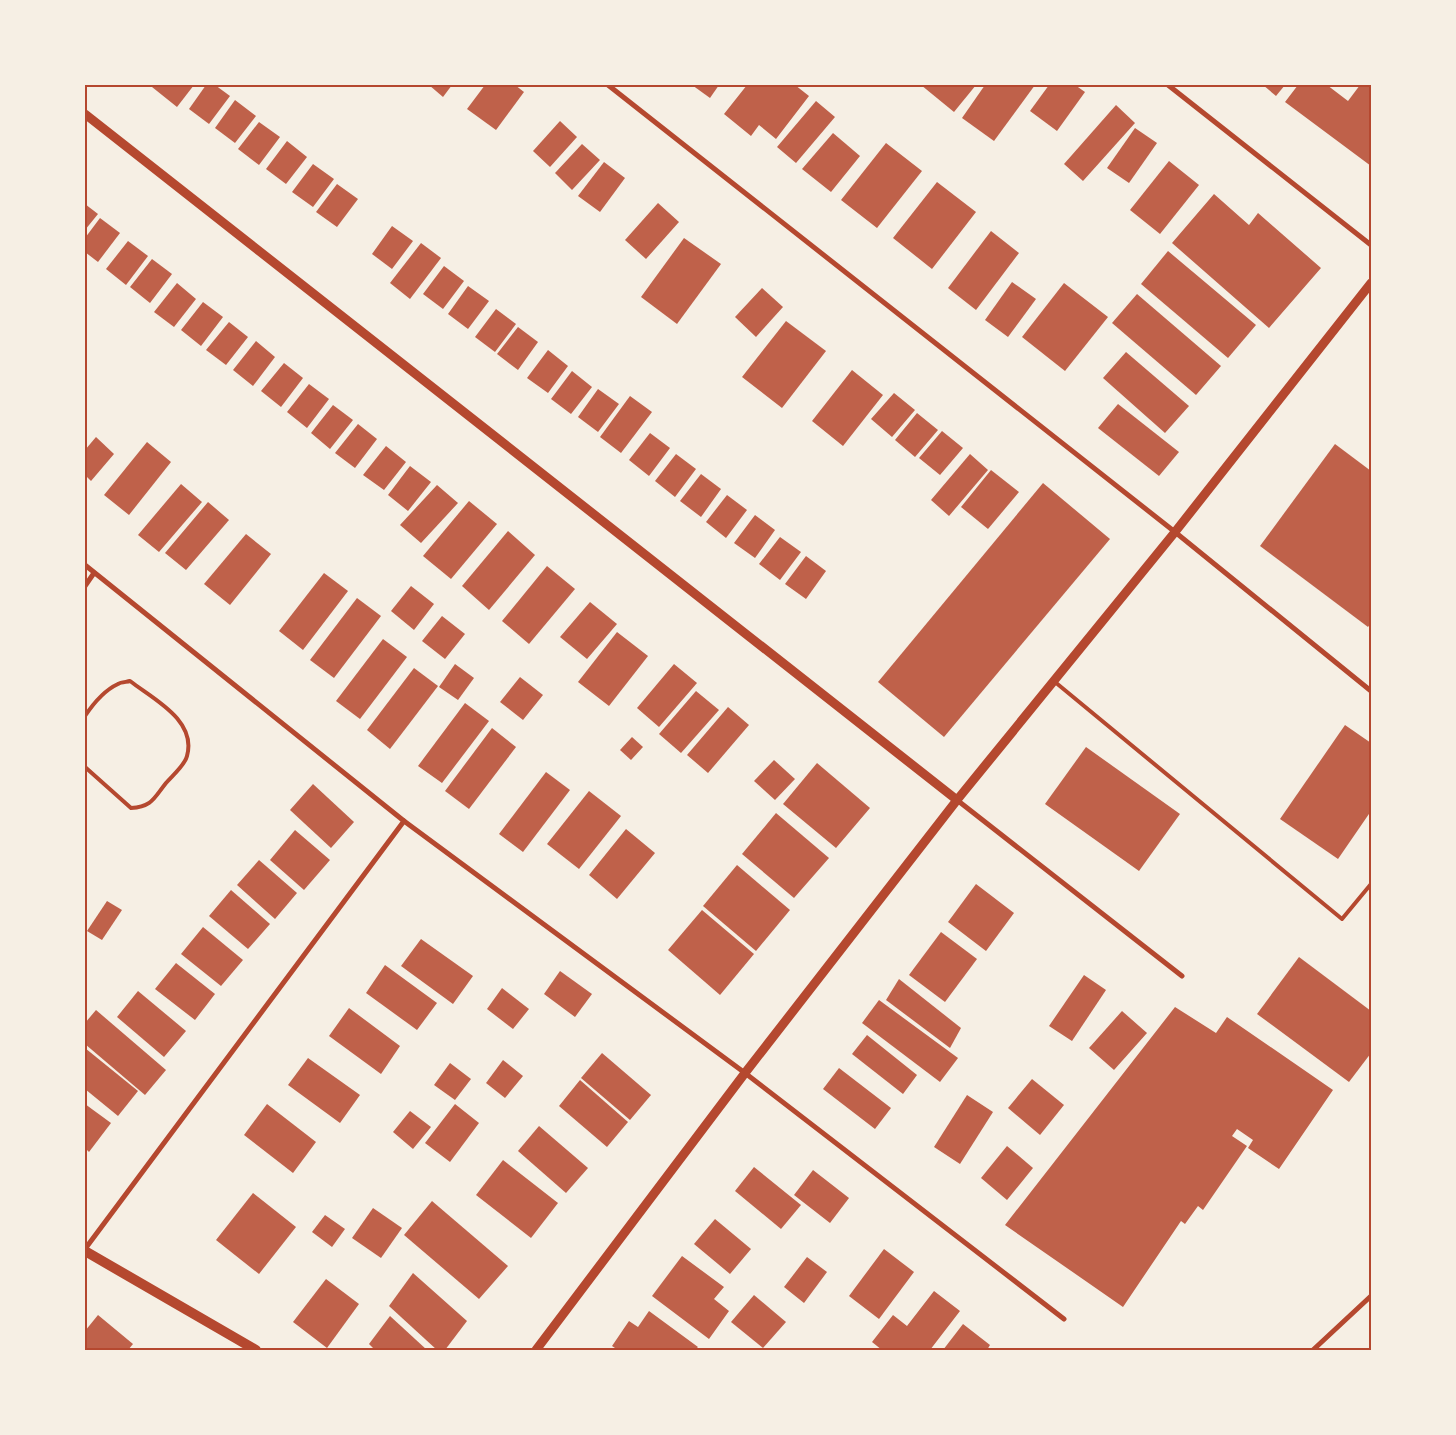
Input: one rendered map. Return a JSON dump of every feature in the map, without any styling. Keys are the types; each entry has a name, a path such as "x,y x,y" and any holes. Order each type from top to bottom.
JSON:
{"main road":[{"path":"85,1250 256,1350"}],"street":[{"path":"608,85 1175,532 1371,691"},
{"path":"1168,85 1371,245"},
{"path":"85,114 1182,976"},
{"path":"536,1350 745,1072 957,800 1175,532 1371,283"},
{"path":"85,565 404,821 745,1072 1064,1319"},
{"path":"85,586 94,573"},
{"path":"85,1250 404,821"},
{"path":"1314,1350 1371,1296"}],"lane":[{"path":"85,716 105,694 118,684 130,681 177,717 185,729 188,743 187,757 152,801 143,807 131,808 85,767"},
{"path":"1054,682 1342,919 1371,884"}],"building":[{"path":"153,85 194,85 177,107 152,87"},
{"path":"206,85 215,85 230,96 209,124 189,109"},
{"path":"429,85 452,85 443,97"},
{"path":"485,85 515,85 524,92 496,130 467,109"},
{"path":"692,85 719,85 710,98"},
{"path":"747,85 795,85 809,96 776,139 759,125 751,136 724,114"},
{"path":"921,85 976,85 954,112"},
{"path":"985,85 1035,85 994,141 962,118"},
{"path":"1049,85 1075,85 1085,92 1057,131 1030,111"},
{"path":"1263,85 1285,85 1276,96"},
{"path":"1298,85 1327,85 1348,101 1360,85 1371,85 1371,166 1285,102"},
{"path":"235,100 256,116 235,143 215,128"},
{"path":"816,101 835,117 796,163 777,147"},
{"path":"1116,105 1135,123 1083,181 1064,164"},
{"path":"560,121 577,137 550,167 533,151"},
{"path":"259,122 280,137 259,165 238,149"},
{"path":"1135,128 1157,143 1129,183 1107,168"},
{"path":"833,133 860,156 831,192 802,169"},
{"path":"287,141 307,157 286,184 266,169"},
{"path":"886,143 922,171 877,228 841,200"},
{"path":"582,144 600,160 572,190 555,173"},
{"path":"1169,161 1199,185 1160,234 1130,210"},
{"path":"604,162 625,178 600,212 578,196"},
{"path":"313,164 334,179 313,207 292,192"},
{"path":"937,182 976,212 932,269 893,238"},
{"path":"337,184 358,199 337,227 316,212"},
{"path":"1214,194 1249,225 1258,213 1321,268 1269,328 1172,243"},
{"path":"658,203 679,222 646,259 625,240"},
{"path":"85,204 98,214 85,230"},
{"path":"100,218 120,233 98,262 85,252 85,238"},
{"path":"392,226 413,241 392,269 372,254"},
{"path":"991,231 1019,253 976,310 948,288"},
{"path":"684,238 721,264 677,324 641,297"},
{"path":"128,241 148,256 126,285 106,269"},
{"path":"421,243 441,258 410,299 390,283"},
{"path":"1168,251 1256,325 1228,358 1141,284"},
{"path":"152,259 172,274 150,303 130,287"},
{"path":"444,266 464,281 443,309 423,294"},
{"path":"1012,282 1036,299 1008,337 985,320"},
{"path":"177,283 196,299 174,327 154,312"},
{"path":"1064,283 1108,317 1065,371 1022,337"},
{"path":"468,286 489,301 468,329 448,314"},
{"path":"762,288 783,307 756,337 735,317"},
{"path":"1137,294 1221,366 1196,395 1112,323"},
{"path":"203,302 223,317 201,346 181,330"},
{"path":"496,309 516,324 495,352 475,337"},
{"path":"786,321 826,351 782,408 742,377"},
{"path":"229,322 248,337 226,365 206,350"},
{"path":"518,327 538,342 518,370 497,354"},
{"path":"256,341 275,357 253,386 233,370"},
{"path":"548,350 568,366 548,393 527,378"},
{"path":"1126,352 1189,406 1165,433 1103,378"},
{"path":"284,363 303,378 281,407 261,391"},
{"path":"852,370 883,395 843,446 812,421"},
{"path":"572,371 592,387 571,414 551,399"},
{"path":"309,384 329,399 307,428 287,412"},
{"path":"598,389 619,404 598,432 578,417"},
{"path":"894,393 915,410 892,437 871,419"},
{"path":"630,396 652,412 621,453 600,437"},
{"path":"1118,404 1179,452 1159,476 1098,428"},
{"path":"333,405 353,420 330,449 311,433"},
{"path":"917,413 938,430 915,457 895,440"},
{"path":"358,424 377,439 355,468 335,453"},
{"path":"942,431 963,448 940,475 919,458"},
{"path":"650,433 670,448 649,476 629,460"},
{"path":"96,437 114,454 91,481 85,475 85,450"},
{"path":"147,442 171,462 129,515 104,495"},
{"path":"1335,444 1371,471 1371,623 1368,627 1260,546"},
{"path":"386,446 406,462 384,490 363,475"},
{"path":"676,454 696,469 675,497 655,481"},
{"path":"970,454 988,470 949,516 931,500"},
{"path":"410,466 431,482 408,511 388,495"},
{"path":"991,470 1019,492 988,529 961,507"},
{"path":"701,474 721,489 701,517 680,501"},
{"path":"1043,483 1110,539 944,737 878,682"},
{"path":"181,484 202,502 159,552 138,535"},
{"path":"437,485 458,503 421,543 400,525"},
{"path":"727,495 747,510 726,538 706,522"},
{"path":"469,501 497,524 451,579 423,556"},
{"path":"208,502 229,520 186,570 165,553"},
{"path":"755,515 775,530 755,558 734,543"},
{"path":"508,531 535,555 489,610 462,586"},
{"path":"246,534 271,554 230,605 204,584"},
{"path":"780,537 801,552 780,580 759,564"},
{"path":"806,556 826,571 806,599 785,584"},
{"path":"547,566 575,589 529,644 502,621"},
{"path":"324,573 348,591 303,650 279,631"},
{"path":"411,586 434,604 414,630 391,611"},
{"path":"357,598 381,616 334,678 310,660"},
{"path":"590,602 617,624 587,659 560,637"},
{"path":"442,616 465,634 445,659 422,641"},
{"path":"617,632 648,656 609,706 578,682"},
{"path":"383,639 407,657 360,719 336,701"},
{"path":"455,664 474,678 458,700 439,687"},
{"path":"674,664 697,683 659,727 637,708"},
{"path":"414,668 438,686 390,749 367,730"},
{"path":"520,677 543,695 523,720 500,702"},
{"path":"696,691 719,710 681,753 659,734"},
{"path":"465,703 489,721 442,783 418,766"},
{"path":"728,707 749,725 708,773 687,755"},
{"path":"1345,725 1371,743 1371,811 1338,859 1280,819"},
{"path":"492,728 516,747 469,809 445,791"},
{"path":"632,737 643,747 631,760 620,750"},
{"path":"1086,747 1180,814 1139,871 1045,804"},
{"path":"774,760 795,779 775,800 754,781"},
{"path":"817,763 870,808 836,848 783,804"},
{"path":"546,772 570,790 523,852 499,834"},
{"path":"313,784 354,822 331,848 290,810"},
{"path":"589,791 621,816 579,869 547,844"},
{"path":"776,813 829,858 794,898 742,854"},
{"path":"626,829 655,853 617,899 589,875"},
{"path":"295,830 330,860 304,890 270,860"},
{"path":"259,860 297,893 275,919 237,885"},
{"path":"737,865 790,910 756,951 703,906"},
{"path":"976,884 1014,913 986,951 948,922"},
{"path":"231,890 270,924 248,949 209,916"},
{"path":"107,901 122,910 102,940 87,931"},
{"path":"702,910 754,954 720,995 668,950"},
{"path":"203,927 243,960 221,986 181,954"},
{"path":"941,932 977,959 945,1002 909,975"},
{"path":"421,939 473,976 453,1004 401,966"},
{"path":"1299,957 1371,1011 1371,1053 1349,1082 1257,1014"},
{"path":"176,963 215,994 195,1020 155,989"},
{"path":"385,965 437,1003 417,1030 366,993"},
{"path":"560,971 592,994 575,1017 544,994"},
{"path":"1084,975 1106,990 1072,1041 1049,1026"},
{"path":"899,979 961,1028 950,1048 886,1000"},
{"path":"502,988 529,1009 513,1029 487,1009"},
{"path":"138,991 186,1031 164,1057 117,1017"},
{"path":"879,1000 958,1058 940,1082 862,1023"},
{"path":"1175,1007 1216,1033 1227,1017 1333,1090 1279,1169 1248,1148 1253,1140 1237,1129 1232,1136 1247,1146 1203,1210 1198,1206 1185,1224 1181,1221 1123,1307 1005,1225"},
{"path":"349,1008 400,1046 381,1074 329,1036"},
{"path":"96,1010 166,1070 145,1095 85,1044 85,1023"},
{"path":"1122,1011 1147,1033 1114,1070 1089,1048"},
{"path":"867,1035 917,1075 903,1094 852,1054"},
{"path":"85,1048 138,1091 118,1116 85,1089"},
{"path":"602,1053 651,1095 630,1120 581,1078"},
{"path":"308,1058 360,1095 340,1123 288,1085"},
{"path":"503,1060 523,1076 505,1098 486,1083"},
{"path":"450,1063 471,1079 455,1100 434,1085"},
{"path":"839,1068 891,1108 875,1129 823,1089"},
{"path":"1032,1079 1064,1105 1040,1135 1008,1108"},
{"path":"580,1080 628,1122 607,1147 559,1106"},
{"path":"967,1095 993,1112 960,1164 934,1147"},
{"path":"85,1104 111,1123 89,1152 85,1148"},
{"path":"267,1104 316,1142 293,1173 244,1135"},
{"path":"455,1104 479,1123 450,1162 425,1143"},
{"path":"410,1111 431,1127 413,1149 393,1132"},
{"path":"539,1126 588,1168 566,1193 518,1151"},
{"path":"1007,1146 1033,1168 1007,1200 981,1178"},
{"path":"503,1160 558,1203 531,1238 476,1195"},
{"path":"754,1167 801,1205 781,1229 735,1191"},
{"path":"813,1170 849,1198 830,1223 794,1195"},
{"path":"253,1193 296,1227 259,1274 216,1240"},
{"path":"432,1201 508,1266 479,1299 404,1235"},
{"path":"373,1208 402,1228 381,1258 352,1238"},
{"path":"325,1215 345,1229 332,1247 312,1232"},
{"path":"715,1219 751,1249 730,1274 694,1244"},
{"path":"884,1249 914,1272 879,1319 849,1296"},
{"path":"682,1256 724,1287 714,1299 729,1311 709,1339 652,1296"},
{"path":"807,1257 827,1272 804,1303 784,1287"},
{"path":"413,1273 467,1321 445,1350 437,1350 389,1306"},
{"path":"326,1279 359,1304 327,1348 293,1322"},
{"path":"934,1291 960,1311 930,1350 882,1350 872,1342 893,1315 907,1326"},
{"path":"754,1295 786,1322 763,1348 731,1322"},
{"path":"649,1311 698,1347 695,1350 618,1350 612,1346 629,1321 638,1327"},
{"path":"98,1315 133,1344 128,1350 85,1350 85,1331"},
{"path":"390,1316 427,1350 375,1350 369,1344"},
{"path":"963,1324 990,1345 987,1350 943,1350"}]}
